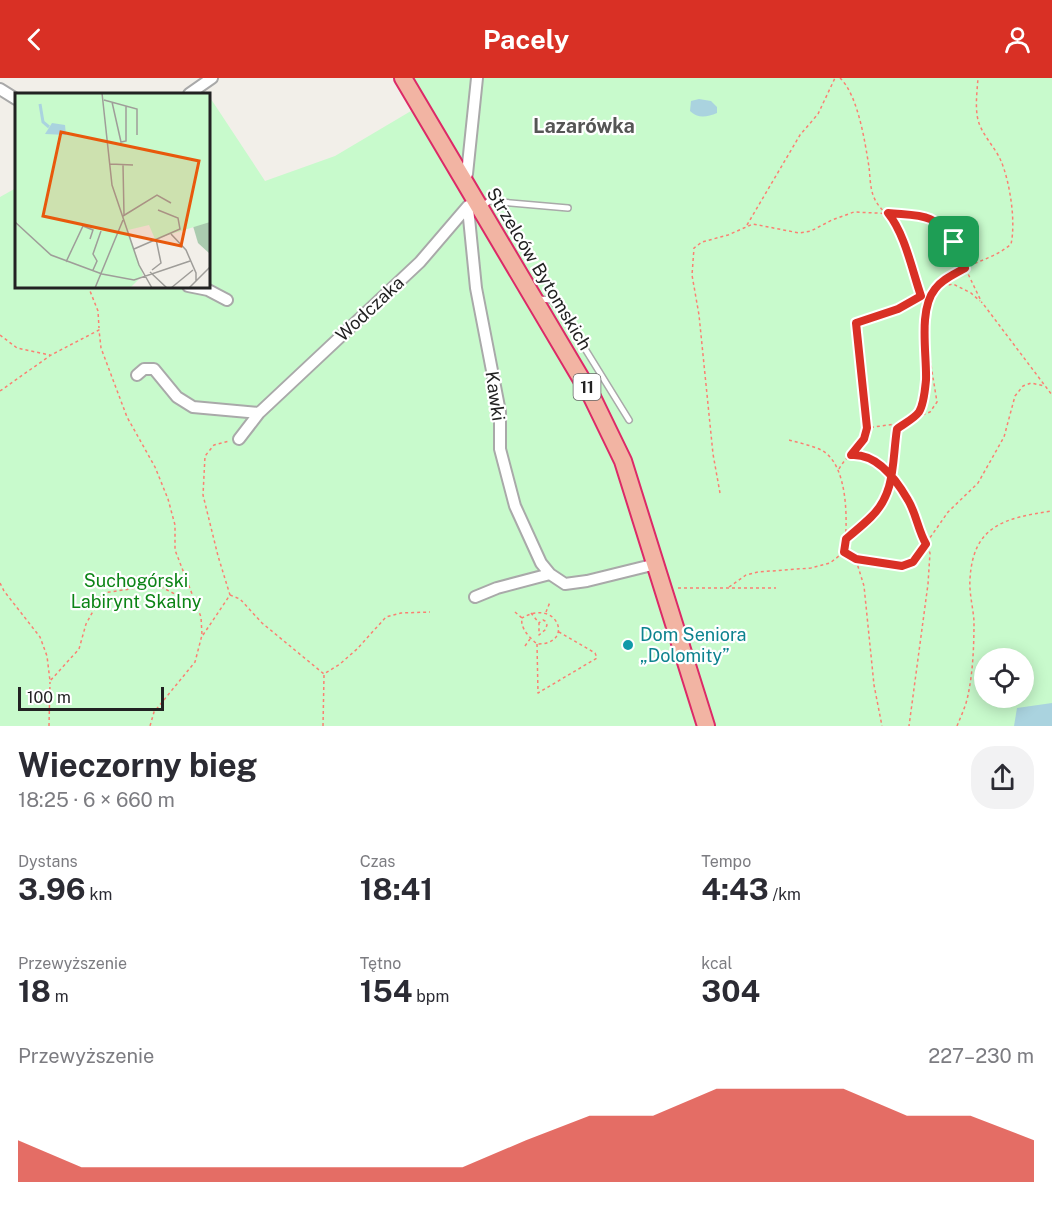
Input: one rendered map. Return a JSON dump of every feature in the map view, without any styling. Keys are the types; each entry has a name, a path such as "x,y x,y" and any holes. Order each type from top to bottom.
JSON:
{"highway":[{"name":"Strzelców Bytomskich","path":"403,78 463,178 474,205 534,300 592,397 614,439 656,564 706,726"}],"street":[{"path":"192,78 193,92"},
{"path":"193,92 212,78"},
{"path":"463,178 467,174 477,78"},
{"path":"0,89 15,98"},
{"name":"Wodczaka","path":"239,439 260,413 420,262 474,205"},
{"name":"Kawki","path":"474,205 476,288 500,412 500,449 515,506 541,563 550,574"},
{"path":"198,288 208,290 226,300"},
{"path":"137,375 144,369 154,369 177,397 193,407 260,413"},
{"path":"475,597 497,588 550,574 565,584 656,564"}],"lane":[{"path":"474,205 489,201 568,208"},
{"path":"534,300 544,298 552,300 566,318 629,420"}],"path":[{"path":"747,225 796,142 818,114 835,78"},
{"path":"840,78 855,105 872,192 877,205 888,213 900,232 921,296 937,402 930,412 914,420 867,428"},
{"path":"846,539 872,516 885,499 892,478 897,429 919,412 925,389 925,329 928,300 944,279 1003,252 1011,244 1013,237 1004,170 977,118 978,78"},
{"path":"720,493 713,454 699,315 692,275 694,248 702,242 728,235 747,225 762,224 799,233 811,231 854,212 918,215 931,218 941,225 954,242 982,303"},
{"path":"839,469 843,460 851,455 864,439 867,428 856,323 898,309 935,289 953,284 971,293 982,303 1052,395"},
{"path":"89,288 98,311 101,348 127,417 155,467 168,499 175,525 175,550 201,617 202,635 195,662 154,712 150,726"},
{"path":"0,391 51,355 99,330"},
{"path":"0,335 17,348 51,355"},
{"path":"844,552 856,559 902,566 913,562 948,512 978,483 1004,437 1015,396 1023,386 1031,383 1046,386"},
{"path":"230,595 203,495 205,456 214,445 239,439"},
{"path":"729,587 746,575 811,568 830,563 844,552 845,500 839,469 822,450 789,440"},
{"path":"851,455 862,454 872,458 892,478 908,501 930,553 909,726"},
{"path":"957,726 968,696 972,665 974,621 970,582 973,555 979,541 1003,522 1025,514 1052,511"},
{"path":"856,559 864,586 874,686 882,726"},
{"path":"0,583 40,637 47,656 50,681 49,726"},
{"path":"50,681 79,649 86,624 103,593 157,585 196,605"},
{"path":"663,589 776,588"},
{"path":"202,635 230,595"},
{"path":"230,595 240,599 262,623 324,674"},
{"path":"546,612 550,602"},
{"path":"324,674 357,649 386,617 401,613 430,612"},
{"path":"515,612 522,618 522,624 531,639 536,642 553,641 559,632 557,622 546,612 531,613 522,618"},
{"path":"531,613 539,623 539,635 536,642 538,693 597,658 595,653 559,632"},
{"path":"539,635 545,630 549,614"},
{"path":"539,623 546,620"},
{"path":"525,646 531,639"},
{"path":"323,726 324,674"}],"green space":[{"name":"Suchogórski Labirynt Skalny","path":"401,78 1052,78 1052,726 0,726 0,197 15,189 15,288 210,288 210,98 265,181 335,156 416,108"}],"water":[{"path":"699,99 711,101 717,107 717,113 710,116 693,114 690,111 691,101"},
{"path":"1052,703 1052,726 1014,726 1017,708 1034,708 1034,706"}],"place":[{"name":"Dom Seniora „Dolomity”","path":"628,645"}],"district":[{"name":"Lazarówka","path":"584,126"}],"route":[{"path":"954,242 948,232 931,218 888,213 900,232 921,296 898,309 856,323 867,428 864,439 851,455 862,454 872,458 892,478 908,501 926,544 913,562 902,566 856,559 844,552 846,539 872,516 885,499 892,478 897,429 919,412 922,404 926,372 925,329 928,300 944,279 965,268 954,242"}]}
